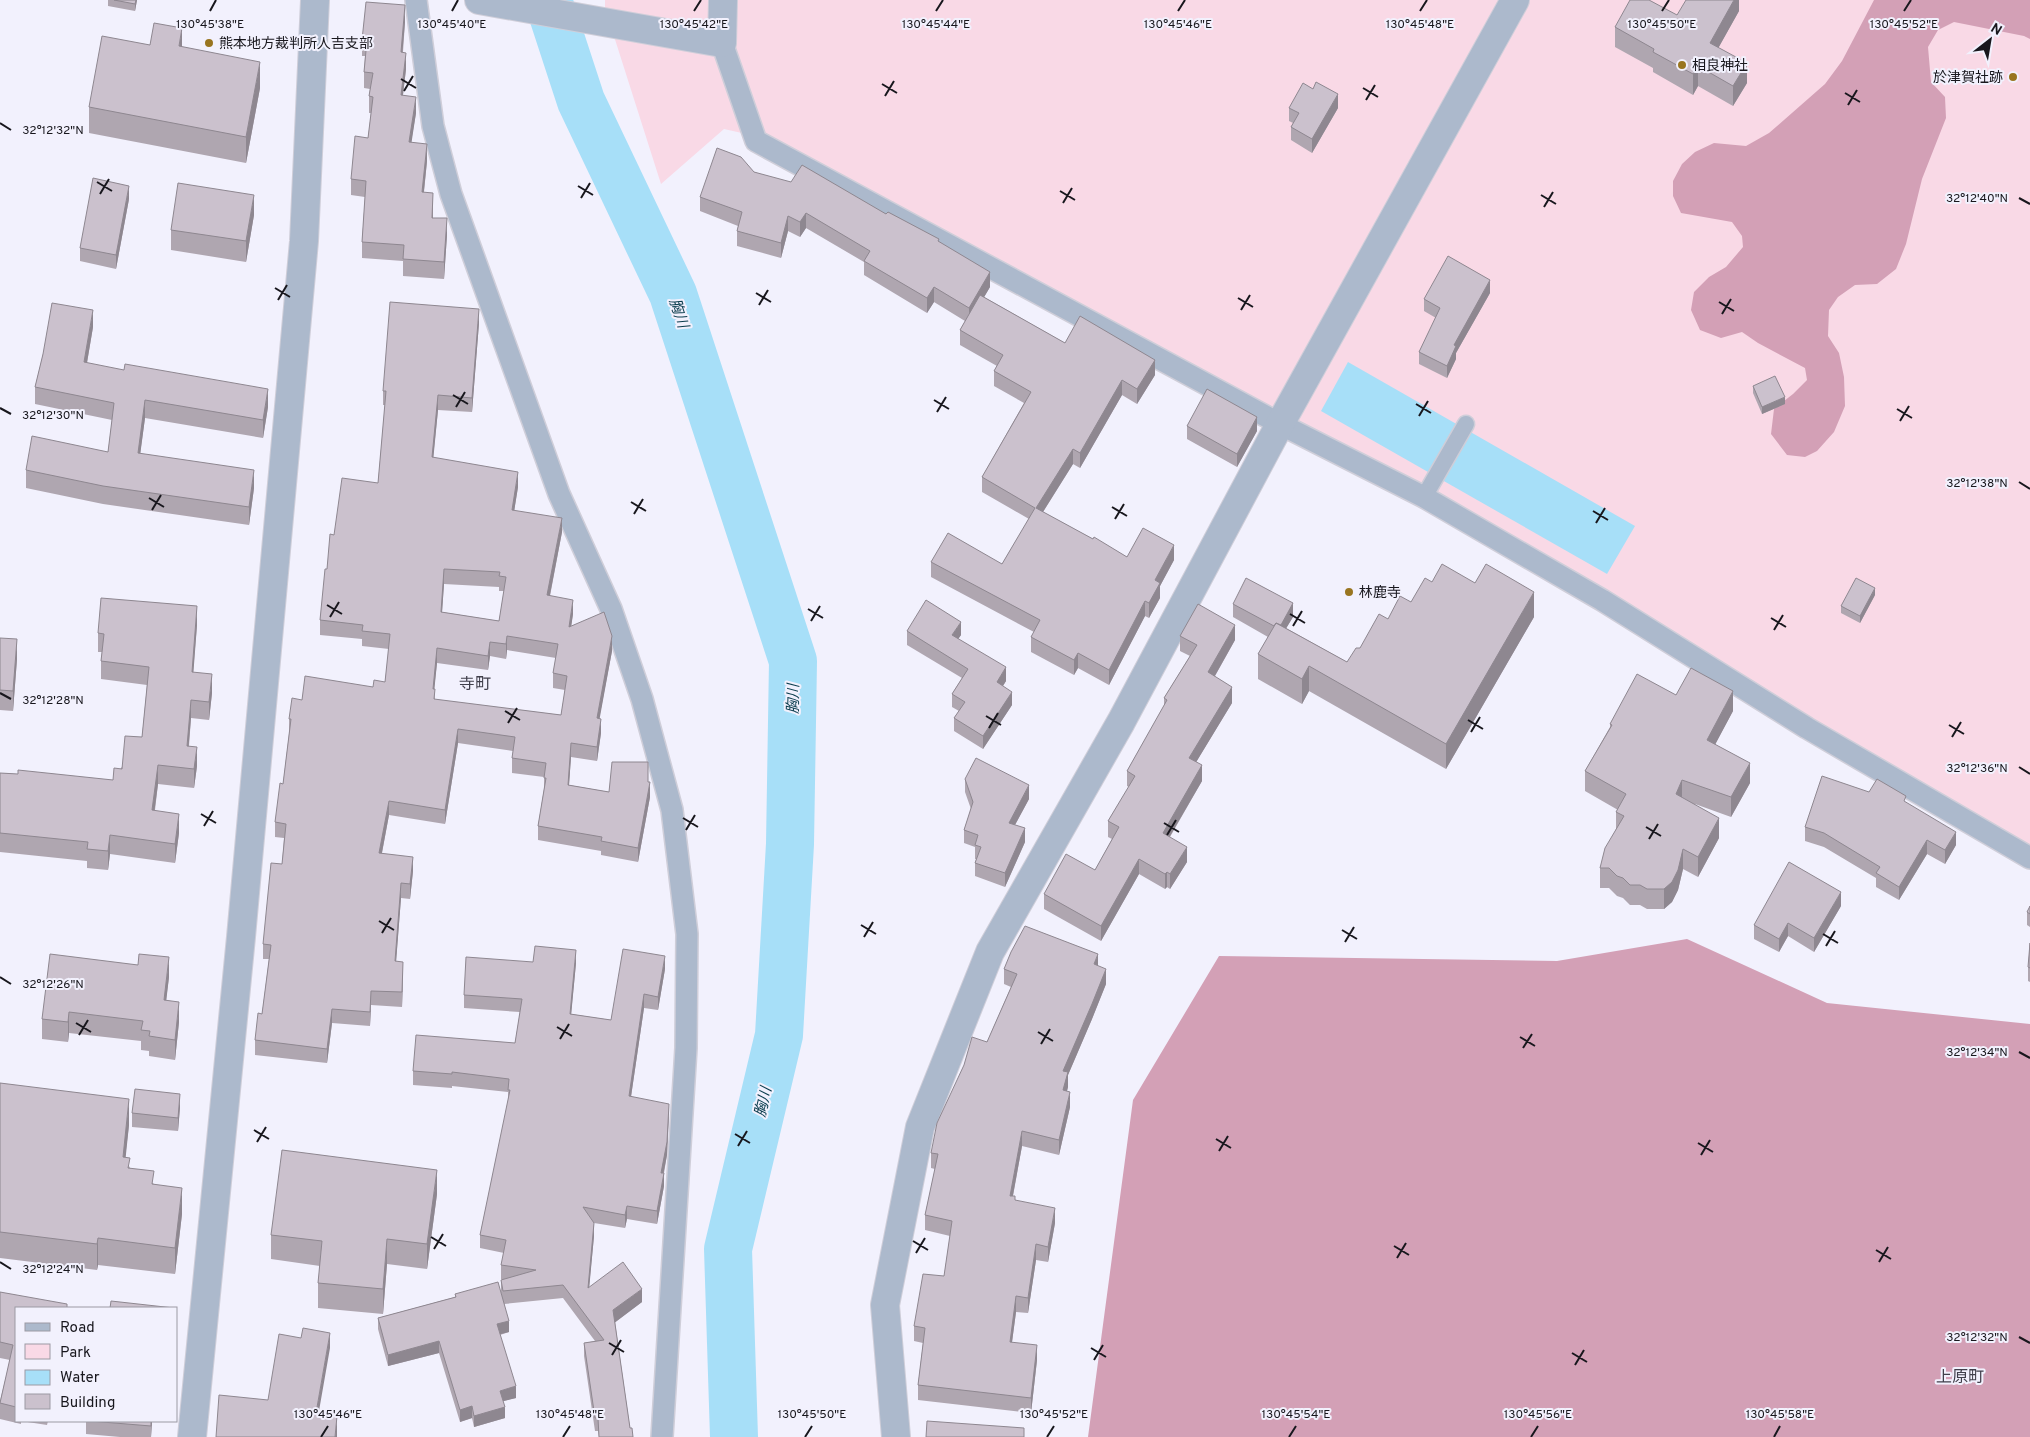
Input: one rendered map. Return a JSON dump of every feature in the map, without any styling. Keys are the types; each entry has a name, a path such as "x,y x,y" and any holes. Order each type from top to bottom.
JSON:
{"street":[{"path":"192,1437 243,917 304,241 315,0"},
{"path":"416,0 433,126 451,194 559,494 614,618 642,699 672,810 687,934 686,1048 662,1437"},
{"path":"479,0 722,43"},
{"path":"723,0 722,43 756,141 1280,424 1429,488 1602,600 1807,728 2030,858"},
{"path":"896,1437 885,1304 920,1127 990,952 1121,722 1280,424 1515,0"},
{"path":"1429,488 1466,424"}],"green space":[{"path":"605,0 2030,0 2030,847 764,138 724,129 661,184 605,8"}],"shaded area":[{"path":"1874,0 2030,0 2030,39 2024,36 1954,22 1938,30 1928,47 1931,82 1945,97 1946,118 1922,179 1906,244 1896,269 1877,284 1855,285 1838,297 1829,310 1828,336 1839,353 1844,377 1845,406 1834,432 1817,451 1805,457 1787,455 1771,434 1774,409 1807,380 1805,368 1758,343 1742,332 1721,338 1700,330 1691,310 1694,292 1709,277 1726,267 1743,247 1742,236 1732,222 1681,213 1673,196 1673,181 1682,164 1695,152 1714,143 1746,146 1769,133 1825,84 1842,61"},
{"path":"1687,939 1827,1003 2030,1024 2030,1437 1088,1437 1133,1100 1219,956 1557,961"}],"water":[{"path":"1348,362 1635,526 1607,574 1321,411"}],"building":[{"path":"114,0 136,0 135,4"},
{"path":"1630,0 1649,0 1677,15 1686,0 1734,0 1710,43 1747,63 1733,86 1698,66 1693,74 1653,52 1654,49 1615,27"},
{"path":"366,2 405,5 401,52 406,53 401,95 416,97 409,142 427,144 422,192 433,193 432,218 447,218 444,262 403,259 404,245 362,242 366,181 351,179 355,136 368,138 373,97 369,96 373,73 364,72 367,40 362,40"},
{"path":"154,23 182,28 179,46 260,62 246,137 89,107 102,36 150,45"},
{"path":"1316,82 1338,94 1312,139 1291,127 1299,113 1289,108 1303,83 1313,89"},
{"path":"717,148 741,157 754,172 791,182 802,165 886,214 888,212 939,239 938,241 990,272 969,308 934,287 927,298 864,261 870,251 806,213 800,222 788,216 781,243 737,231 742,212 700,197"},
{"path":"93,178 129,186 116,255 80,248"},
{"path":"178,183 254,195 246,241 171,230"},
{"path":"1448,256 1490,280 1454,345 1456,346 1447,366 1419,352 1440,308 1424,299"},
{"path":"980,295 1065,343 1080,316 1155,360 1137,389 1122,380 1080,453 1073,449 1036,508 1093,539 1094,537 1127,557 1143,528 1174,545 1155,580 1160,583 1149,603 1145,601 1109,670 1078,653 1074,660 1031,637 1040,620 931,562 948,533 1002,564 1035,508 982,477 1031,392 994,371 1003,355 960,330"},
{"path":"390,302 479,309 472,398 438,395 432,457 518,472 512,510 562,518 547,595 573,600 569,627 604,612 612,636 597,718 601,719 597,747 571,743 568,785 609,792 612,762 648,762 648,782 650,782 638,848 601,841 602,837 538,826 546,778 544,778 546,763 512,758 515,737 458,729 445,810 389,801 379,853 413,857 410,884 401,883 395,961 403,962 402,992 371,991 370,1012 332,1009 327,1049 255,1040 258,1013 262,1014 271,945 263,944 271,863 282,864 286,824 275,822 280,783 283,784 292,698 302,700 305,676 373,687 374,680 385,682 390,634 362,631 363,625 320,620 330,534 334,535 342,478 378,483 386,391 383,391","holes":["444,569 500,572 499,576 506,577 499,621 441,612","507,636 558,644 553,673 567,676 561,715 434,699 435,689 433,689 437,648 488,656 490,642 506,644"]},
{"path":"52,303 93,310 84,362 124,370 125,364 268,389 263,420 145,400 138,453 254,470 249,507 103,486 26,470 32,436 108,452 114,403 35,387"},
{"path":"1775,376 1785,397 1762,407 1753,386"},
{"path":"1207,389 1257,417 1237,454 1187,426"},
{"path":"1442,564 1475,583 1486,564 1534,592 1446,744 1309,666 1302,679 1258,654 1276,623 1347,662 1356,648 1360,648 1379,614 1388,619 1400,596 1411,602 1425,578 1432,582"},
{"path":"1246,578 1293,603 1281,625 1276,623 1274,626 1233,604"},
{"path":"1856,578 1875,588 1860,616 1841,606"},
{"path":"101,598 197,606 192,672 212,674 209,702 191,700 187,746 197,747 194,769 158,765 152,810 179,814 175,844 110,835 108,851 87,849 88,842 0,833 0,773 18,774 18,770 113,780 114,768 122,769 125,736 142,737 149,667 101,661 104,634 98,633"},
{"path":"926,600 961,622 952,635 1006,667 997,682 1012,692 983,736 954,718 965,702 952,694 968,669 907,631"},
{"path":"1198,604 1235,625 1208,672 1232,687 1189,758 1202,765 1163,833 1187,847 1170,874 1167,872 1165,874 1139,859 1101,926 1044,894 1066,854 1095,870 1119,827 1108,821 1135,776 1127,771 1167,700 1164,698 1197,645 1180,636"},
{"path":"0,638 17,639 13,691 0,690"},
{"path":"1691,668 1733,691 1707,740 1750,763 1731,797 1682,780 1676,794 1719,818 1698,857 1683,849 1678,870 1672,882 1664,889 1647,889 1640,885 1630,885 1609,868 1600,868 1605,848 1624,816 1616,812 1626,794 1585,771 1612,725 1610,724 1637,674 1676,695"},
{"path":"976,758 1029,785 1009,823 1025,828 1005,873 975,863 981,847 975,845 978,835 964,830 973,802 965,779"},
{"path":"1822,776 1869,792 1877,779 1906,796 1904,801 1956,832 1945,850 1927,840 1899,887 1876,873 1880,867 1824,833 1805,827"},
{"path":"1789,862 1841,892 1814,938 1788,923 1779,939 1754,925"},
{"path":"1025,926 1098,954 1094,964 1106,969 1063,1071 1068,1072 1063,1090 1070,1092 1059,1140 1022,1131 1010,1196 1015,1196 1015,1200 1055,1208 1048,1247 1036,1244 1028,1298 1016,1296 1010,1342 1037,1345 1031,1398 918,1385 925,1328 914,1326 923,1274 944,1276 952,1221 925,1215 938,1154 931,1153 937,1123 964,1065 972,1037 987,1042 1017,974 1004,969"},
{"path":"2030,943 2030,968 2028,967"},
{"path":"535,946 576,950 570,1014 611,1020 623,949 665,956 658,997 644,994 629,1096 669,1104 667,1142 661,1173 664,1173 657,1211 627,1206 625,1215 583,1207 594,1223 588,1288 623,1262 642,1289 613,1310 630,1428 632,1428 633,1437 599,1437 598,1418 595,1418 584,1343 604,1340 563,1285 503,1291 501,1280 536,1270 501,1265 506,1240 480,1235 510,1090 508,1090 509,1079 452,1072 452,1074 413,1071 416,1035 515,1043 522,999 464,995 466,957 533,962"},
{"path":"50,954 138,965 139,954 169,957 164,1000 179,1002 175,1040 149,1036 150,1031 141,1030 143,1021 69,1012 68,1022 42,1019"},
{"path":"0,1083 129,1099 123,1157 130,1158 128,1168 154,1171 152,1184 182,1188 175,1248 98,1238 97,1244 0,1232"},
{"path":"135,1089 180,1094 178,1118 132,1113"},
{"path":"282,1150 437,1170 427,1244 387,1239 383,1289 318,1283 322,1241 271,1235"},
{"path":"498,1282 509,1321 497,1324 516,1386 500,1391 505,1407 474,1416 472,1406 460,1410 439,1341 388,1355 378,1318 456,1297 455,1294"},
{"path":"0,1292 67,1304 67,1307 15,1307 15,1407 0,1403 13,1345 0,1342"},
{"path":"111,1301 165,1307 110,1307"},
{"path":"303,1328 330,1333 316,1413 337,1416 335,1437 216,1437 219,1395 268,1400 279,1334 301,1338"},
{"path":"927,1421 1024,1428 1024,1437 926,1437"},
{"path":"102,1422 151,1422 151,1426"}],"waterway":[{"name":"胸川","path":"548,0 581,101 673,294 793,661 790,844 779,1035 728,1249 734,1437"}],"place":[{"name":"熊本地方裁判所人吉支部","path":"209,43"},
{"name":"相良神社","path":"1682,65"},
{"name":"於津賀社跡","path":"2013,77"},
{"name":"林鹿寺","path":"1349,592"}],"district":[{"name":"寺町","path":"475,683"},
{"name":"上原町","path":"1960,1376"}]}
